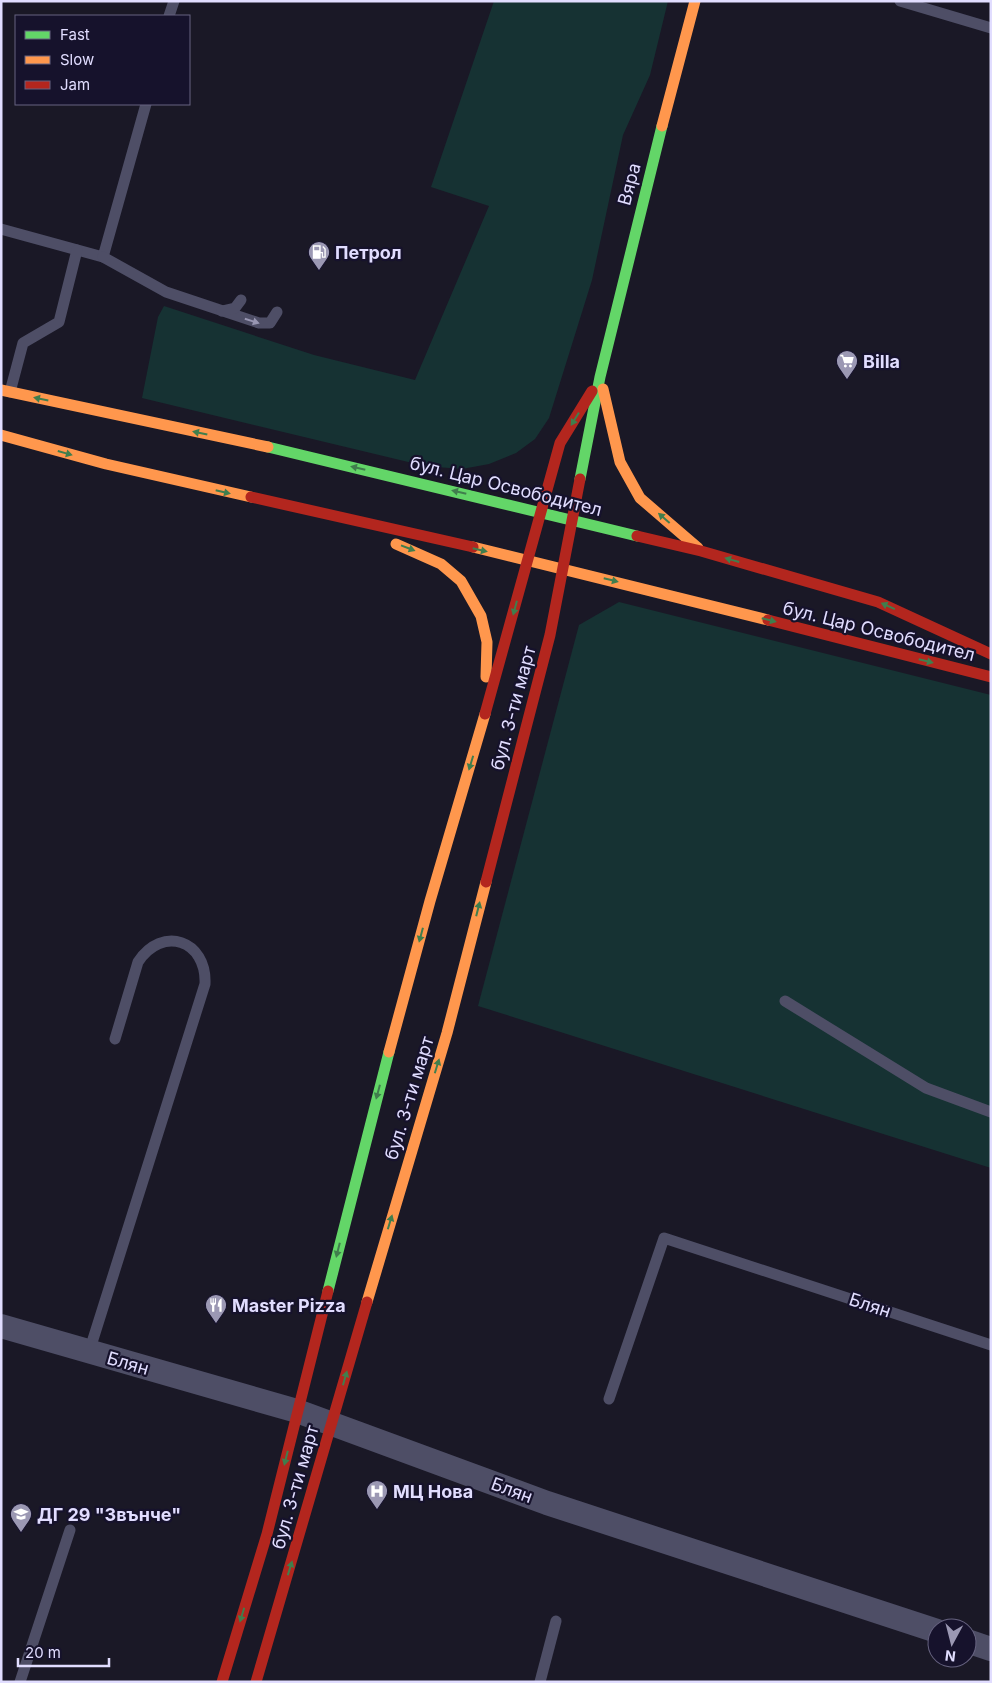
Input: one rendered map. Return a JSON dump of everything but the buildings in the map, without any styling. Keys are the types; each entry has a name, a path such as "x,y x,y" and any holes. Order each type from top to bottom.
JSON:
{"street":[{"name":"Вяра","path":"572,520 600,377 637,221 695,1"},
{"name":"Вяра","path":"528,561 540,511 560,444 600,377"},
{"path":"600,377 620,462 640,498 701,551"},
{"name":"бул. Цар Освободител","path":"6,391 281,450 701,551 878,602 991,654"},
{"name":"бул. Цар Освободител","path":"1,435 106,464 313,513 564,568 991,677"},
{"path":"313,513 415,551 441,564 461,581 481,616 487,642 485,716"},
{"name":"бул. 3-ти март","path":"256,1682 447,1033 550,635 572,520"},
{"name":"бул. 3-ти март","path":"222,1682 267,1534 360,1162 425,920 528,561"},
{"name":"Блян","path":"1,1326 297,1411 547,1503 927,1628"},
{"path":"977,1644 991,1649"}],"lane":[{"path":"169,15 174,1"},
{"path":"900,1 991,28"},
{"path":"103,257 146,105"},
{"path":"1,229 103,257 166,292 259,323 270,323 277,312"},
{"path":"6,391 23,343 58,322 77,250"},
{"path":"222,311 235,308 240,300"},
{"path":"89,1352 205,984 204,966 195,951 186,944 174,941 152,945 144,953 138,962 114,1039"},
{"path":"785,1001 926,1088 991,1112"},
{"name":"Блян","path":"609,1399 664,1238 991,1345"},
{"path":"20,1682 70,1530"},
{"path":"540,1682 556,1621"}],"green space":[{"path":"494,1 668,1 650,75 623,135 592,280 549,418 535,439 516,453 489,464 462,469 425,466 142,398 158,317 164,306 314,355 415,380 489,206 431,187"},
{"path":"619,602 991,695 991,1168 478,1006 579,625"}],"traffic: fast":[{"path":"580,479 600,377 662,126"},
{"path":"268,447 637,536"},
{"path":"328,1291 389,1052"}],"traffic: slow":[{"path":"662,126 695,1"},
{"path":"603,389 620,462 640,498 698,548"},
{"path":"1,390 268,447"},
{"path":"1,435 106,464 251,497"},
{"path":"396,544 441,564 461,581 481,616 487,642 486,677"},
{"path":"473,547 768,620"},
{"path":"389,1052 430,901 485,714"},
{"path":"367,1302 447,1033 486,882"}],"traffic: jam":[{"path":"485,714 560,443 592,391"},
{"path":"486,882 550,635 580,479"},
{"path":"251,497 473,547"},
{"path":"637,536 701,551 878,602 991,654"},
{"path":"768,620 991,677"},
{"path":"222,1682 267,1534 328,1291"},
{"path":"256,1682 367,1302"}],"place":[{"name":"Петрол","path":"319,271"},
{"name":"Billa","path":"847,380"},
{"name":"Master Pizza","path":"216,1324"},
{"name":"МЦ Нова","path":"377,1510"},
{"name":"ДГ 29 \"Звънче\"","path":"21,1533"}]}
